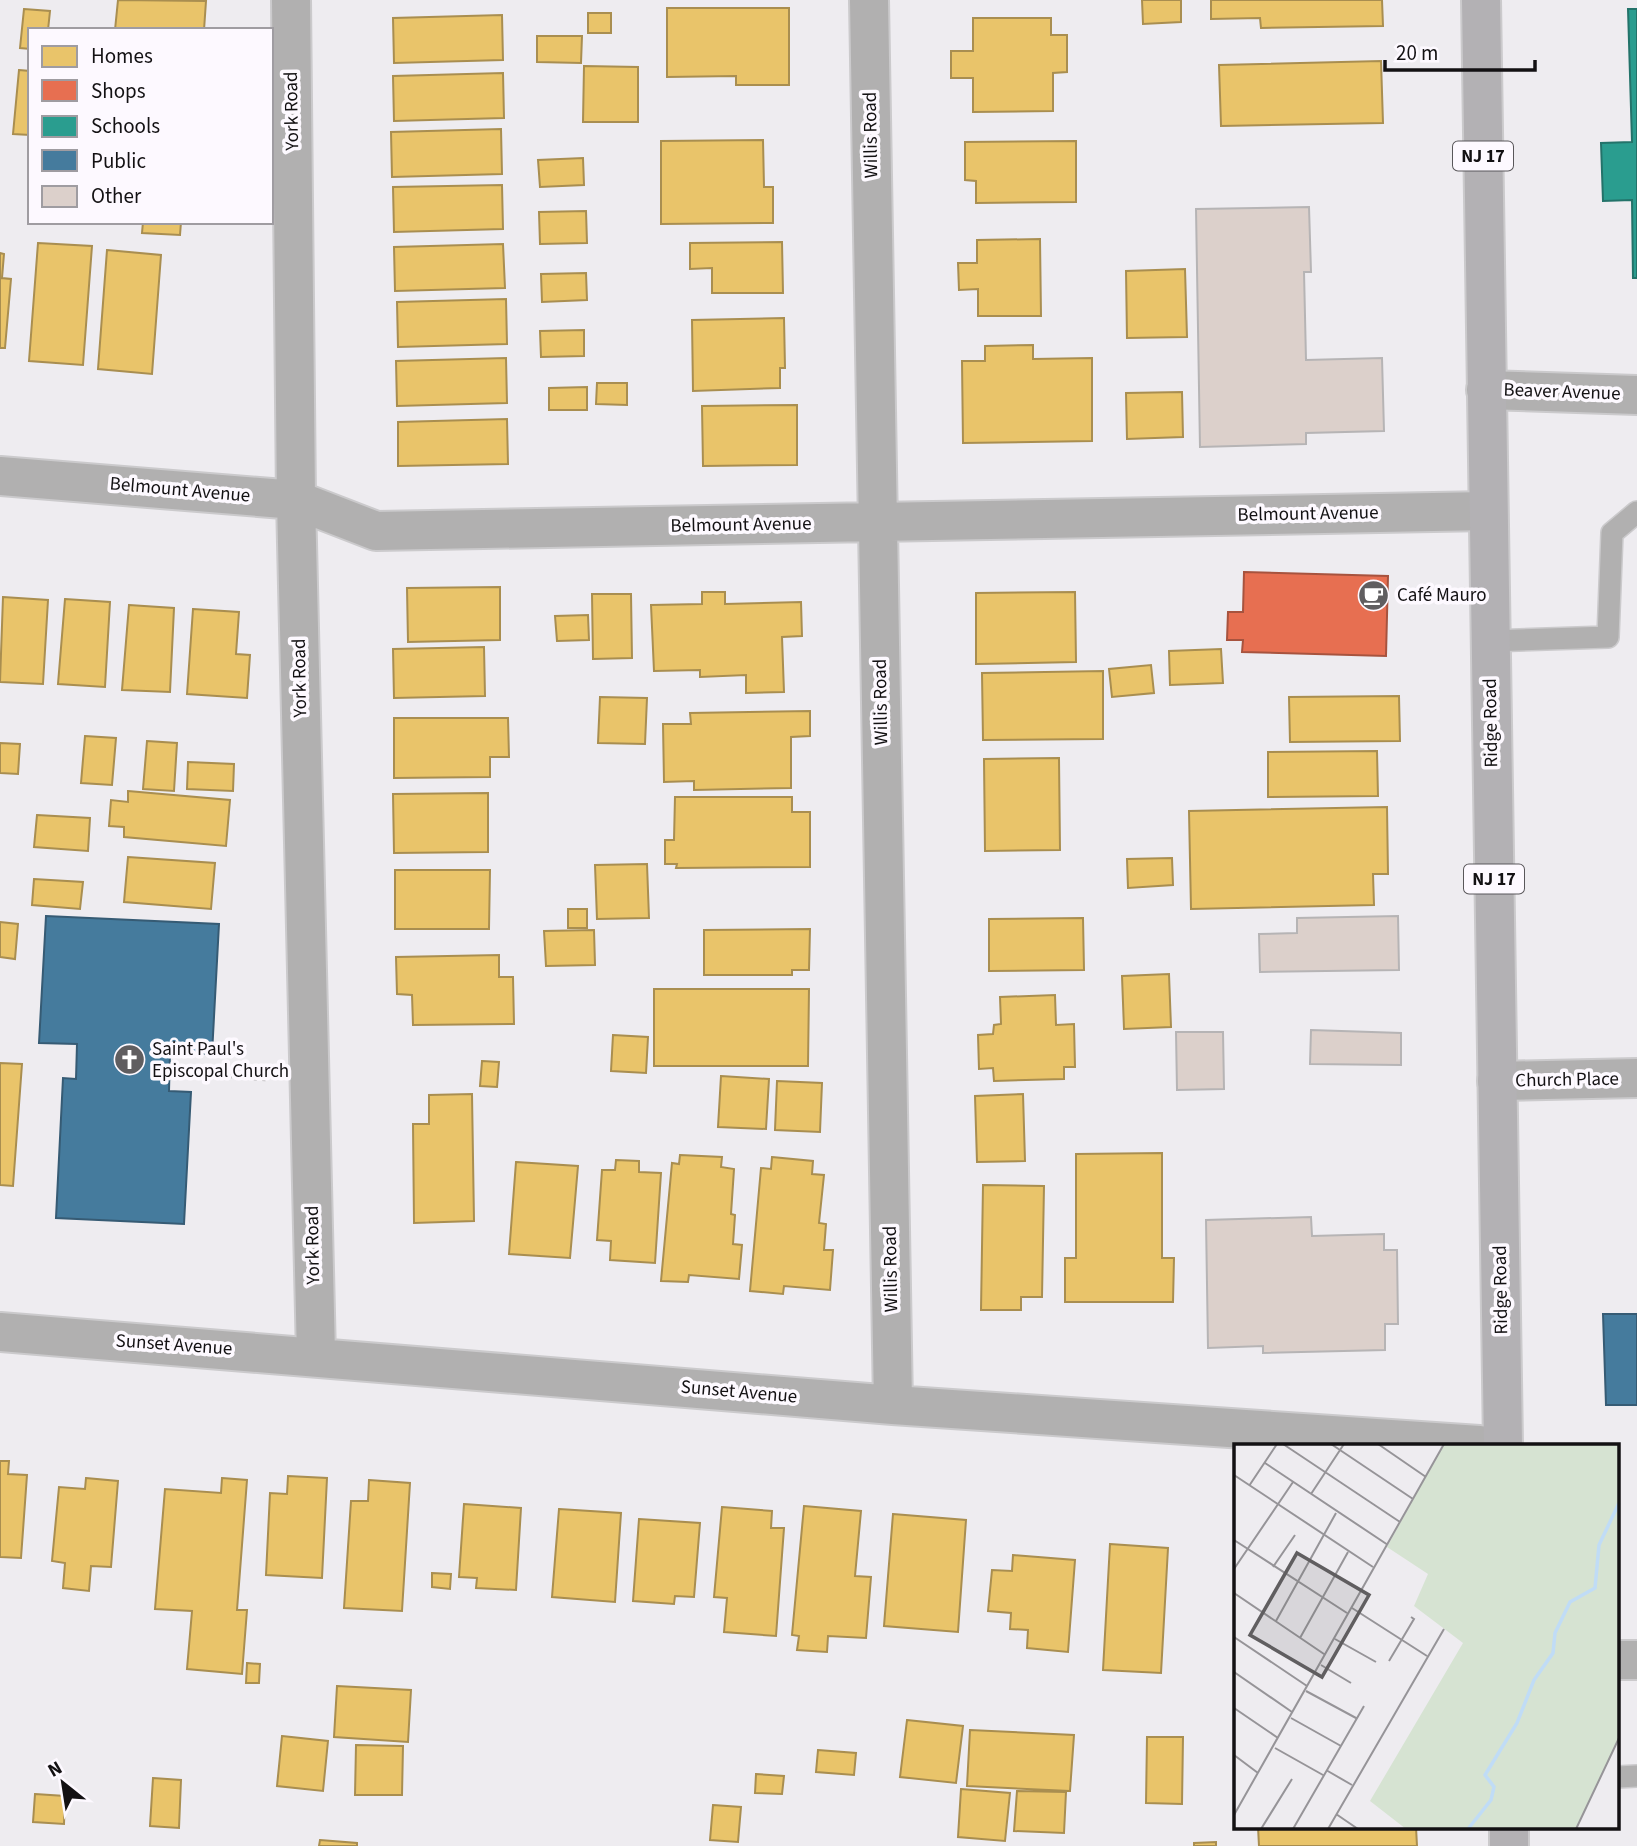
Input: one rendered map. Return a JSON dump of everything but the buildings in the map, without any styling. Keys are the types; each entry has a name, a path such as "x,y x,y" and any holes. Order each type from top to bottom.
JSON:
{"main road":[{"name":"Ridge Road","path":"1481,0 1503,1444"},
{"path":"1509,1828 1509,1846"}],"street":[{"name":"York Road","path":"291,0 296,500 316,1356"},
{"name":"Willis Road","path":"869,0 893,1405"},
{"name":"Beaver Avenue","path":"1486,390 1637,395"},
{"name":"Belmount Avenue","path":"0,476 296,500 376,531 1488,512"},
{"name":"Church Place","path":"1497,1081 1637,1078"},
{"name":"Sunset Avenue","path":"0,1332 893,1405 1464,1444"}],"lane":[{"path":"1490,641 1608,637 1612,533 1637,512"}],"path":[{"path":"169,1071 309,1083"}],"place":[{"name":"Café Mauro","path":"1374,595"},
{"name":"Saint Paul's Episcopal Church","path":"129,1060"}]}
